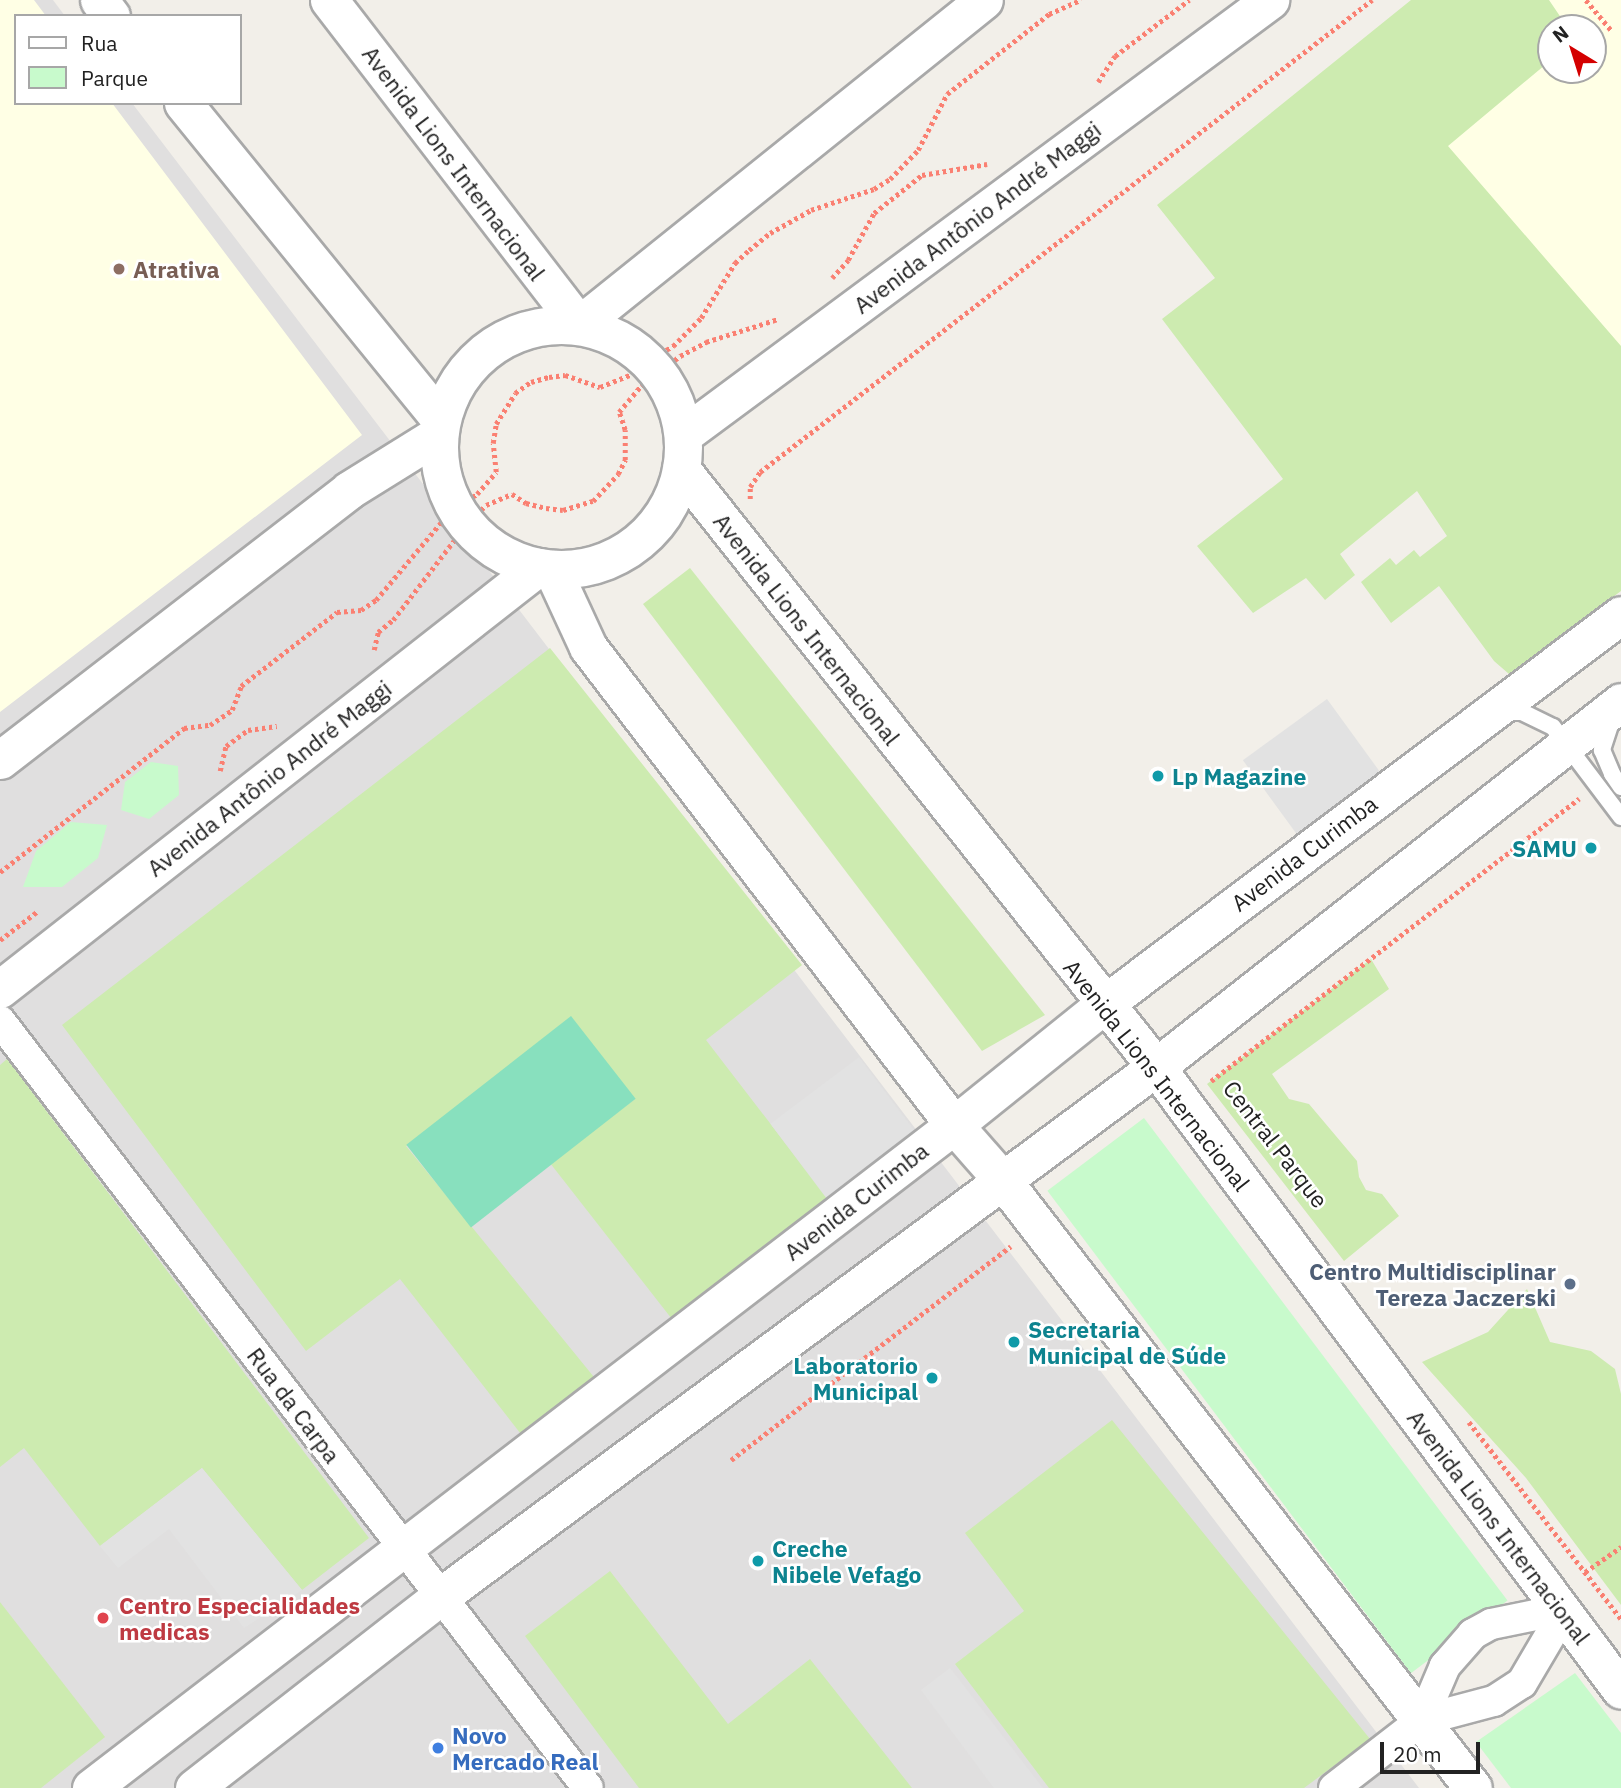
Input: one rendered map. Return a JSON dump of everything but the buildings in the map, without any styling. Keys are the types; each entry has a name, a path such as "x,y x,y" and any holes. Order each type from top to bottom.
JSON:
{"street":[{"name":"Avenida Lions Internacional","path":"329,0 579,325"},
{"path":"579,325 984,0"},
{"name":"Avenida Antônio André Maggi","path":"682,452 1270,0"},
{"path":"185,105 440,428"},
{"path":"579,325 604,332 628,344 653,366 675,401 682,452 673,497 657,523 636,543 610,559 582,568 545,568 511,559 487,544 460,516 441,472 440,428 453,390 473,362 499,341 531,328 579,325"},
{"path":"0,760 349,490 440,428"},
{"name":"Avenida Lions Internacional","path":"682,452 1103,1004 1156,1067 1621,1690"},
{"path":"545,568 588,647 954,1125 1004,1182 1473,1788"},
{"name":"Avenida Antônio André Maggi","path":"0,989 545,568"},
{"name":"Avenida Curimba","path":"91,1788 954,1125 1103,1004 1621,615"},
{"path":"194,1788 441,1597 1156,1067 1621,702"},
{"name":"Rua da Carpa","path":"0,1021 588,1788"},
{"path":"1422,1720 1445,1666 1473,1634 1491,1624 1560,1610"},
{"path":"1334,1788 1422,1720 1494,1701 1522,1683 1552,1632 1560,1610"}],"lane":[{"path":"1621,708 1611,721 1602,750 1621,787"},
{"path":"1482,719 1508,711 1522,712 1553,727 1621,817"}],"path":[{"path":"0,872 184,728 210,725 232,710 241,686 337,612 361,610 376,600 460,516 512,494 526,503 563,510 593,501 618,474 625,460 625,430 619,412 641,386 653,366 701,318 735,263 770,233 811,210 874,189 890,179 918,150 947,94 1049,14 1081,0"},
{"path":"1090,88 1099,81 1115,56 1189,0"},
{"path":"758,510 750,499 750,486 760,472 1373,0"},
{"path":"1586,0 1612,31"},
{"path":"824,285 848,260 874,213 922,175 992,163"},
{"path":"372,657 378,632 393,620 460,516 496,472 493,443 496,424 503,407 515,393 531,382 565,375 600,387 706,342 783,317"},
{"path":"209,779 220,771 226,747 248,730 276,727 287,719"},
{"name":"Central Parque","path":"1207,1084 1597,785"},
{"path":"0,940 44,906"},
{"path":"731,1460 1018,1241"},
{"path":"1465,1417 1621,1619"},
{"path":"1585,1572 1621,1547"}],"shaded area":[{"path":"0,0 53,0 64,14 14,14 14,105 134,105 1419,1788 0,1788"},
{"name":"Atrativa","path":"0,0 34,0 44,14 14,14 14,105 114,105 362,435 0,712"},
{"path":"1425,0 1621,0 1621,419 1345,61"},
{"path":"1327,699 1384,777 1300,839 1243,760"},
{"path":"859,1057 917,1134 828,1200 770,1124"},
{"path":"202,1468 302,1590 244,1628 169,1529 118,1568 100,1546"},
{"path":"950,1668 1043,1788 994,1788 921,1690"}],"green space":[{"path":"1411,0 1549,0 1558,14 1537,14 1537,72 1448,146 1621,346 1621,591 1509,674 1494,661 1439,586 1391,623 1361,582 1390,558 1396,565 1414,550 1420,557 1447,536 1417,491 1340,554 1355,575 1325,600 1306,578 1253,613 1197,546 1283,479 1162,319 1215,278 1157,205"},
{"path":"690,568 1045,1015 982,1051 643,604"},
{"path":"550,648 802,965 706,1040 829,1200 675,1323 550,1163 635,1099 406,1146 598,1382 524,1438 400,1279 306,1351 62,1025"},
{"path":"151,762 178,766 179,795 149,819 121,810 125,782"},
{"path":"71,822 107,825 98,858 62,887 23,887 36,851"},
{"path":"1371,959 1389,989 1272,1074 1289,1099 1309,1104 1357,1161 1359,1177 1366,1190 1382,1194 1399,1216 1344,1261 1207,1084"},
{"path":"571,1016 636,1099 471,1227 406,1145"},
{"path":"7,1059 369,1538 302,1590 202,1468 100,1546 24,1448 0,1467 0,1065"},
{"path":"1144,1118 1507,1600 1411,1673 1047,1191"},
{"path":"1527,1289 1550,1342 1591,1351 1615,1369 1621,1394 1621,1605 1526,1478 1422,1362 1488,1332"},
{"path":"1112,1420 1370,1739 1304,1788 1049,1788 955,1664 1024,1611 965,1533"},
{"path":"610,1571 728,1724 810,1659 912,1788 639,1788 525,1636"},
{"path":"0,1602 105,1737 41,1788 0,1788"},
{"path":"1575,1673 1621,1733 1621,1788 1511,1788 1476,1742"}],"place":[{"name":"Atrativa","path":"119,269"},
{"name":"Lp Magazine","path":"1158,776"},
{"name":"SAMU","path":"1591,848"},
{"name":"Centro Multidisciplinar Tereza Jaczerski","path":"1570,1284"},
{"name":"Secretaria Municipal de Súde","path":"1014,1342"},
{"name":"Laboratorio Municipal","path":"932,1378"},
{"name":"Creche Nibele Vefago","path":"758,1561"},
{"name":"Centro Especialidades medicas","path":"103,1618"},
{"name":"Novo Mercado Real","path":"438,1748"}]}
